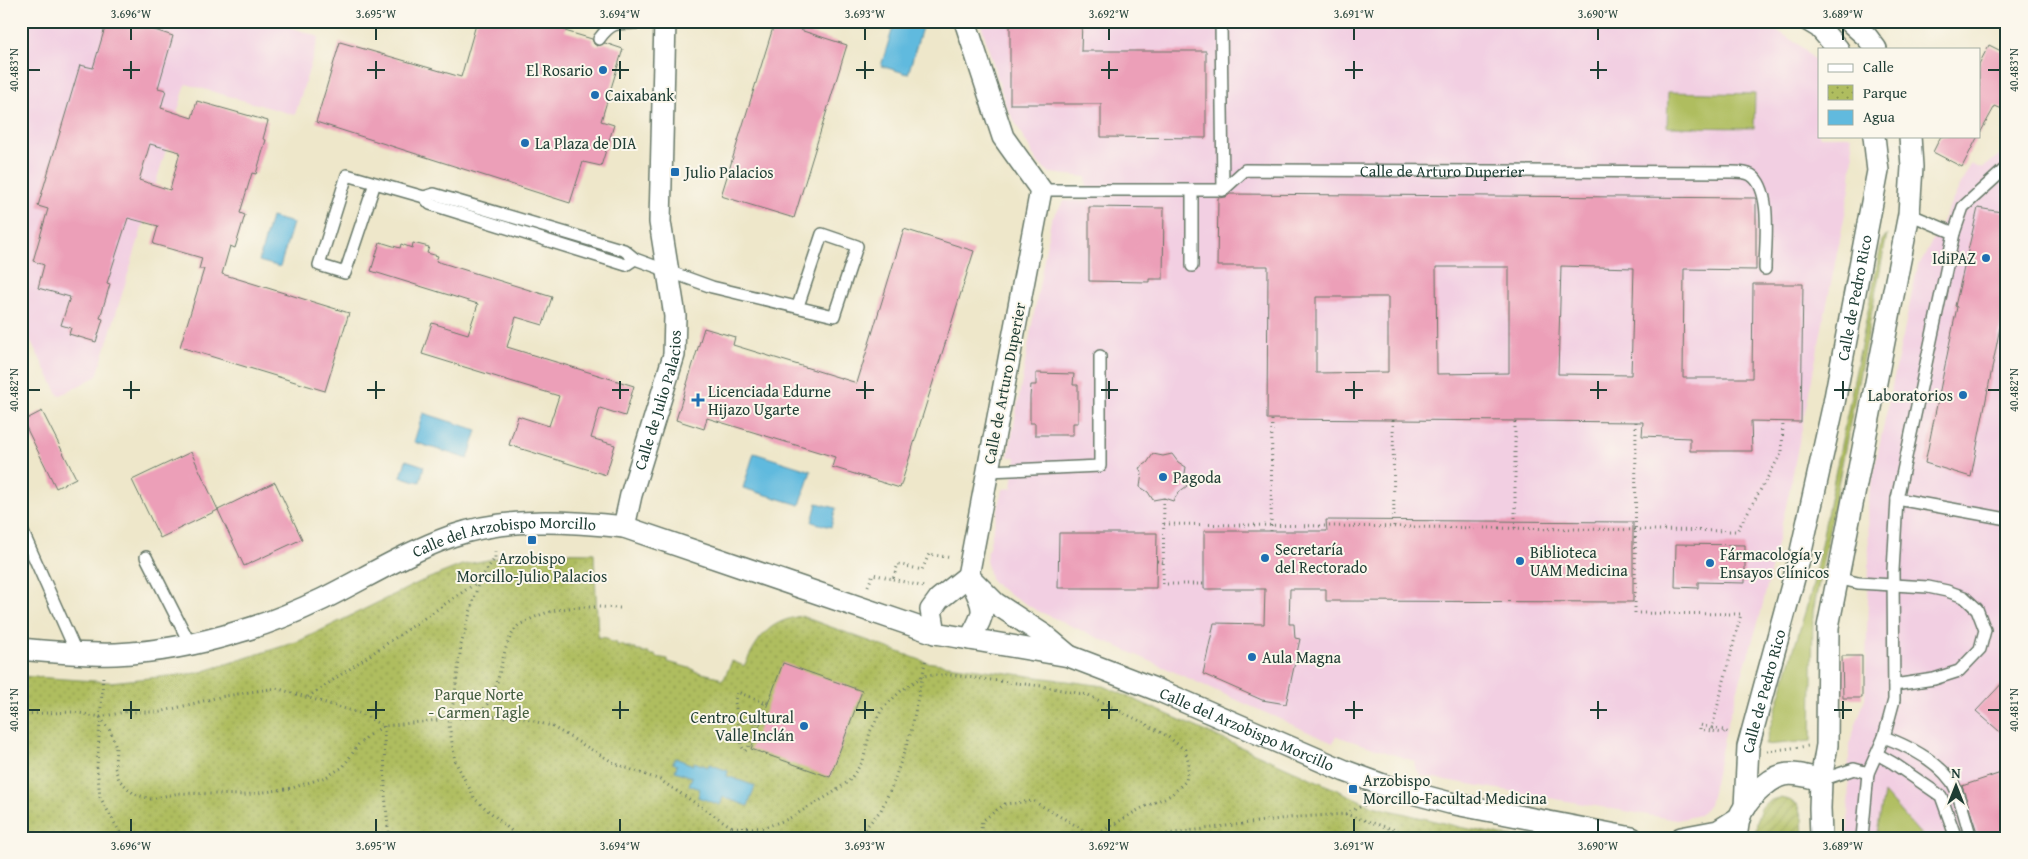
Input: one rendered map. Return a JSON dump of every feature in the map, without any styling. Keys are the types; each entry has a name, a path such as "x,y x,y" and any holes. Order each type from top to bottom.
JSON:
{"street":[{"name":"Calle de Julio Palacios","path":"624,527 631,495 674,355 675,316 660,222 665,21"},
{"path":"965,21 1003,137 1041,190"},
{"path":"1809,21 1819,27 1837,48"},
{"path":"1850,21 1868,36 1875,48"},
{"name":"Calle de Pedro Rico","path":"1740,821 1748,747 1800,556 1834,404 1878,171 1874,138"},
{"path":"1821,838 1821,780 1827,746 1828,627 1909,214 1912,168 1910,138"},
{"name":"Calle de Arturo Duperier","path":"964,567 988,471 1041,190"},
{"name":"Calle del Arzobispo Morcillo","path":"21,649 78,654 117,654 190,644 240,632 286,615 321,600 397,558 453,535 504,524 578,522 624,527 935,633 1069,656 1160,691 1345,771 1386,786 1450,803 1632,838"},
{"path":"935,633 931,610 964,567 982,603 982,616 970,639"},
{"name":"Calle del Arzobispo Morcillo","path":"964,567 995,603 1044,635 1069,656"},
{"path":"1681,838 1718,831 1740,821 1770,780 1783,775 1797,774 1821,780"}],"lane":[{"path":"599,39 607,28 620,22 647,21"},
{"path":"1041,190 1223,190 1221,21"},
{"path":"1862,838 1868,773 1884,737 1892,712 1894,685 1893,586 1897,499 1954,233 1963,206 2007,167"},
{"name":"Calle de Arturo Duperier","path":"1223,190 1246,170 1732,172 1750,174 1759,182 1765,196 1765,269"},
{"path":"374,184 345,273 319,265 347,176 424,197 434,194 624,250 635,259 712,287 834,316 857,246 822,234 798,306"},
{"path":"1192,190 1192,266"},
{"path":"1909,214 1954,233"},
{"path":"988,471 1100,466 1100,356"},
{"path":"1897,499 2007,520"},
{"path":"21,528 78,654"},
{"path":"146,557 190,644"},
{"path":"1837,578 1858,583 1928,587 1964,597 1976,609 1985,630 1980,649 1959,671 1934,679 1894,685"},
{"path":"1884,737 1900,744 1943,771 1953,784 1972,838"},
{"path":"1877,754 1941,796 1956,838"},
{"path":"1821,780 1854,769 1868,773"}],"path":[{"path":"1271,531 1272,419"},
{"path":"1393,420 1394,527"},
{"path":"1515,421 1515,528"},
{"path":"1636,422 1635,613 1741,614 1712,728"},
{"path":"1164,524 1737,531 1782,452 1783,422"},
{"path":"1164,498 1163,584 1204,584"},
{"path":"495,551 495,558 480,580 461,645 449,725 454,762 475,799 515,834 524,838"},
{"path":"893,579 898,564 922,570 929,554 964,567"},
{"path":"1157,561 1163,562"},
{"path":"868,586 873,574 927,587"},
{"path":"308,698 480,580"},
{"path":"476,716 485,708 498,684 505,649 517,626 541,613 555,609 597,606 620,608"},
{"path":"853,838 863,831 881,810 911,732 926,658"},
{"path":"732,827 763,828 788,819 831,794 849,781 863,761 870,732 882,709 902,690 923,676 950,675 1041,686 1088,695 1167,736 1185,750 1189,763 1186,781 1171,795 1140,808 1090,838 1082,829 1033,802 1005,804 982,821 980,838"},
{"path":"103,677 97,766 100,797 123,838"},
{"path":"21,714 74,712 100,717 125,712 160,712 219,697 276,688 362,714 384,726"},
{"path":"737,692 766,702 748,748 745,751 742,747 735,702 737,692"},
{"path":"450,713 462,719 476,716 520,717 551,726 616,764 660,780 732,827 742,838"},
{"path":"100,717 111,732 116,747 115,768 119,780 134,794 151,799 179,793 245,795 292,788 326,777 343,767 358,746 369,735 384,726 439,720 450,713"},
{"path":"1724,732 1700,729 1700,725 1712,728 1724,732 1730,734"},
{"path":"384,726 388,838"},
{"path":"1763,751 1813,746"},
{"path":"1137,838 1277,820 1346,814 1373,800"},
{"path":"1346,814 1420,838"}],"shaded area":[{"path":"21,21 273,21 319,37 295,115 186,84 97,376 59,396 21,322 21,49 24,44"},
{"path":"980,21 1763,21 1799,45 1816,61 1818,64 1818,138 1851,138 1853,156 1850,189 1787,502 1760,616 1727,725 1709,805 1700,815 1677,820 1422,776 1415,768 1414,761 1336,736 1333,743 1036,610 998,587 990,578 986,559 1003,489 1012,488 1016,457 1008,457 1051,220 1064,201 1087,200 1086,177 1050,173 1037,162 1006,106"},
{"path":"2007,149 2007,838 1848,838 1849,745 1865,698 1869,565 1868,498 1918,265 1923,259 1971,164 1982,169"}],"green space":[{"path":"1668,92 1755,94 1754,128 1667,127"},
{"path":"1887,234 1813,612 1811,741 1765,745 1812,589 1882,241"},
{"name":"Parque Norte - Carmen Tagle","path":"545,552 594,553 598,637 607,638 611,642 616,642 617,645 630,647 630,649 636,649 636,651 642,651 642,653 649,653 649,655 668,659 668,662 693,669 694,671 719,677 719,680 724,679 732,661 744,666 765,632 780,622 801,616 926,662 1104,686 1373,806 1464,828 1517,838 21,838 21,676 110,682 198,673 299,641 422,581 462,565 518,554"},
{"path":"1884,793 1923,837 1923,838 1876,838"},
{"path":"1780,798 1797,804 1802,818 1803,838 1755,838 1758,817 1762,807 1772,800"}],"water":[{"path":"895,21 924,21 908,74 881,66"},
{"path":"271,217 293,223 280,267 259,261"},
{"path":"423,413 477,430 468,459 414,442"},
{"path":"754,453 811,471 800,505 743,488"},
{"path":"406,460 424,466 420,482 401,477"},
{"path":"817,503 836,508 831,527 812,522"},
{"path":"675,758 693,765 694,762 708,767 709,764 728,771 727,776 755,786 748,806 723,797 720,805 698,797 700,789 689,785 692,777 675,771 677,765 673,763"}],"building":[{"path":"107,21 127,21 173,36 158,88 166,90 161,108 192,118 197,101 268,121 263,139 266,140 256,174 252,173 240,213 245,215 235,248 230,246 222,274 349,313 325,391 180,347 204,269 199,269 202,258 153,244 158,226 128,218 107,283 110,284 100,318 103,319 96,342 69,334 71,328 61,325 70,297 38,288 44,265 33,261 48,209 38,206 80,65 93,68","holes":["150,144 180,152 170,190 139,180"]},
{"path":"477,21 568,21 565,31 592,39 597,46 605,43 623,49 601,121 614,125 601,166 583,162 570,203 316,122 340,42 461,77"},
{"path":"775,21 802,21 800,30 847,45 794,218 721,196"},
{"path":"1010,21 1082,21 1081,51 1206,51 1206,138 1101,137 1101,104 1010,104"},
{"path":"1989,45 2007,54 2007,111 1995,106 1980,133 1980,62"},
{"path":"1940,138 1977,138 1962,167 1933,152"},
{"path":"1230,194 1756,198 1756,270 1684,269 1683,378 1752,378 1753,284 1803,284 1801,422 1751,421 1752,451 1690,451 1690,438 1642,436 1643,422 1267,419 1268,266 1217,266 1218,198 1226,197","holes":["1561,266 1634,268 1631,375 1558,374","1436,267 1509,267 1509,373 1437,374","1316,297 1388,297 1388,372 1316,373"]},
{"path":"1089,207 1164,208 1163,279 1149,279 1149,282 1089,281"},
{"name":"Laboratorios","path":"1978,208 2007,213 2007,318 2002,317 1971,477 1925,463 1957,307 1955,306"},
{"path":"904,229 974,251 900,488 832,467 835,457 707,418 704,429 676,420 704,328 735,337 733,345 857,383"},
{"path":"380,242 400,248 401,244 412,248 413,243 429,247 427,253 438,256 436,261 552,297 543,325 516,317 507,347 634,386 625,416 600,408 591,438 615,445 606,475 509,445 518,416 549,426 559,396 422,354 432,323 468,334 478,304 371,271"},
{"path":"1036,373 1074,374 1073,385 1078,385 1078,423 1073,423 1073,435 1035,435 1035,423 1030,423 1030,397 1031,385 1036,385"},
{"path":"42,411 76,478 56,488 23,421"},
{"path":"191,452 218,510 160,538 132,480"},
{"name":"Pagoda","path":"1153,454 1163,456 1172,454 1178,462 1186,467 1184,479 1187,486 1179,492 1173,501 1164,498 1153,500 1148,492 1140,487 1142,473 1139,468 1147,463"},
{"path":"275,482 302,539 244,566 218,510"},
{"path":"1326,520 1633,522 1633,602 1326,601 1326,589 1290,589 1289,624 1294,624 1295,638 1300,639 1286,704 1262,700 1203,674 1214,623 1264,624 1265,589 1204,589 1204,531 1327,531"},
{"path":"1059,533 1157,533 1156,588 1058,588"},
{"name":"Fármacología y Ensayos Clínicos","path":"1676,544 1745,545 1745,583 1698,582 1698,588 1675,587"},
{"path":"1842,656 1862,656 1862,698 1843,698"},
{"name":"Centro Cultural Valle Inclán","path":"783,663 862,691 830,777 751,749"},
{"path":"2007,678 2007,738 1976,711"},
{"path":"2007,771 2007,838 1979,838 1962,786"}],"place":[{"name":"El Rosario","path":"603,70"},
{"name":"Caixabank","path":"595,95"},
{"name":"La Plaza de DIA","path":"525,143"},
{"name":"Julio Palacios","path":"675,172"},
{"name":"IdiPAZ","path":"1986,258"},
{"name":"Laboratorios","path":"1963,395"},
{"name":"Licenciada Edurne Hijazo Ugarte","path":"698,400"},
{"name":"Pagoda","path":"1163,477"},
{"name":"Arzobispo Morcillo-Julio Palacios","path":"532,540"},
{"name":"Secretaría del Rectorado","path":"1265,558"},
{"name":"Biblioteca UAM Medicina","path":"1520,561"},
{"name":"Fármacología y Ensayos Clínicos","path":"1710,563"},
{"name":"Aula Magna","path":"1252,657"},
{"name":"Centro Cultural Valle Inclán","path":"804,726"},
{"name":"Arzobispo Morcillo-Facultad Medicina","path":"1353,789"}]}
